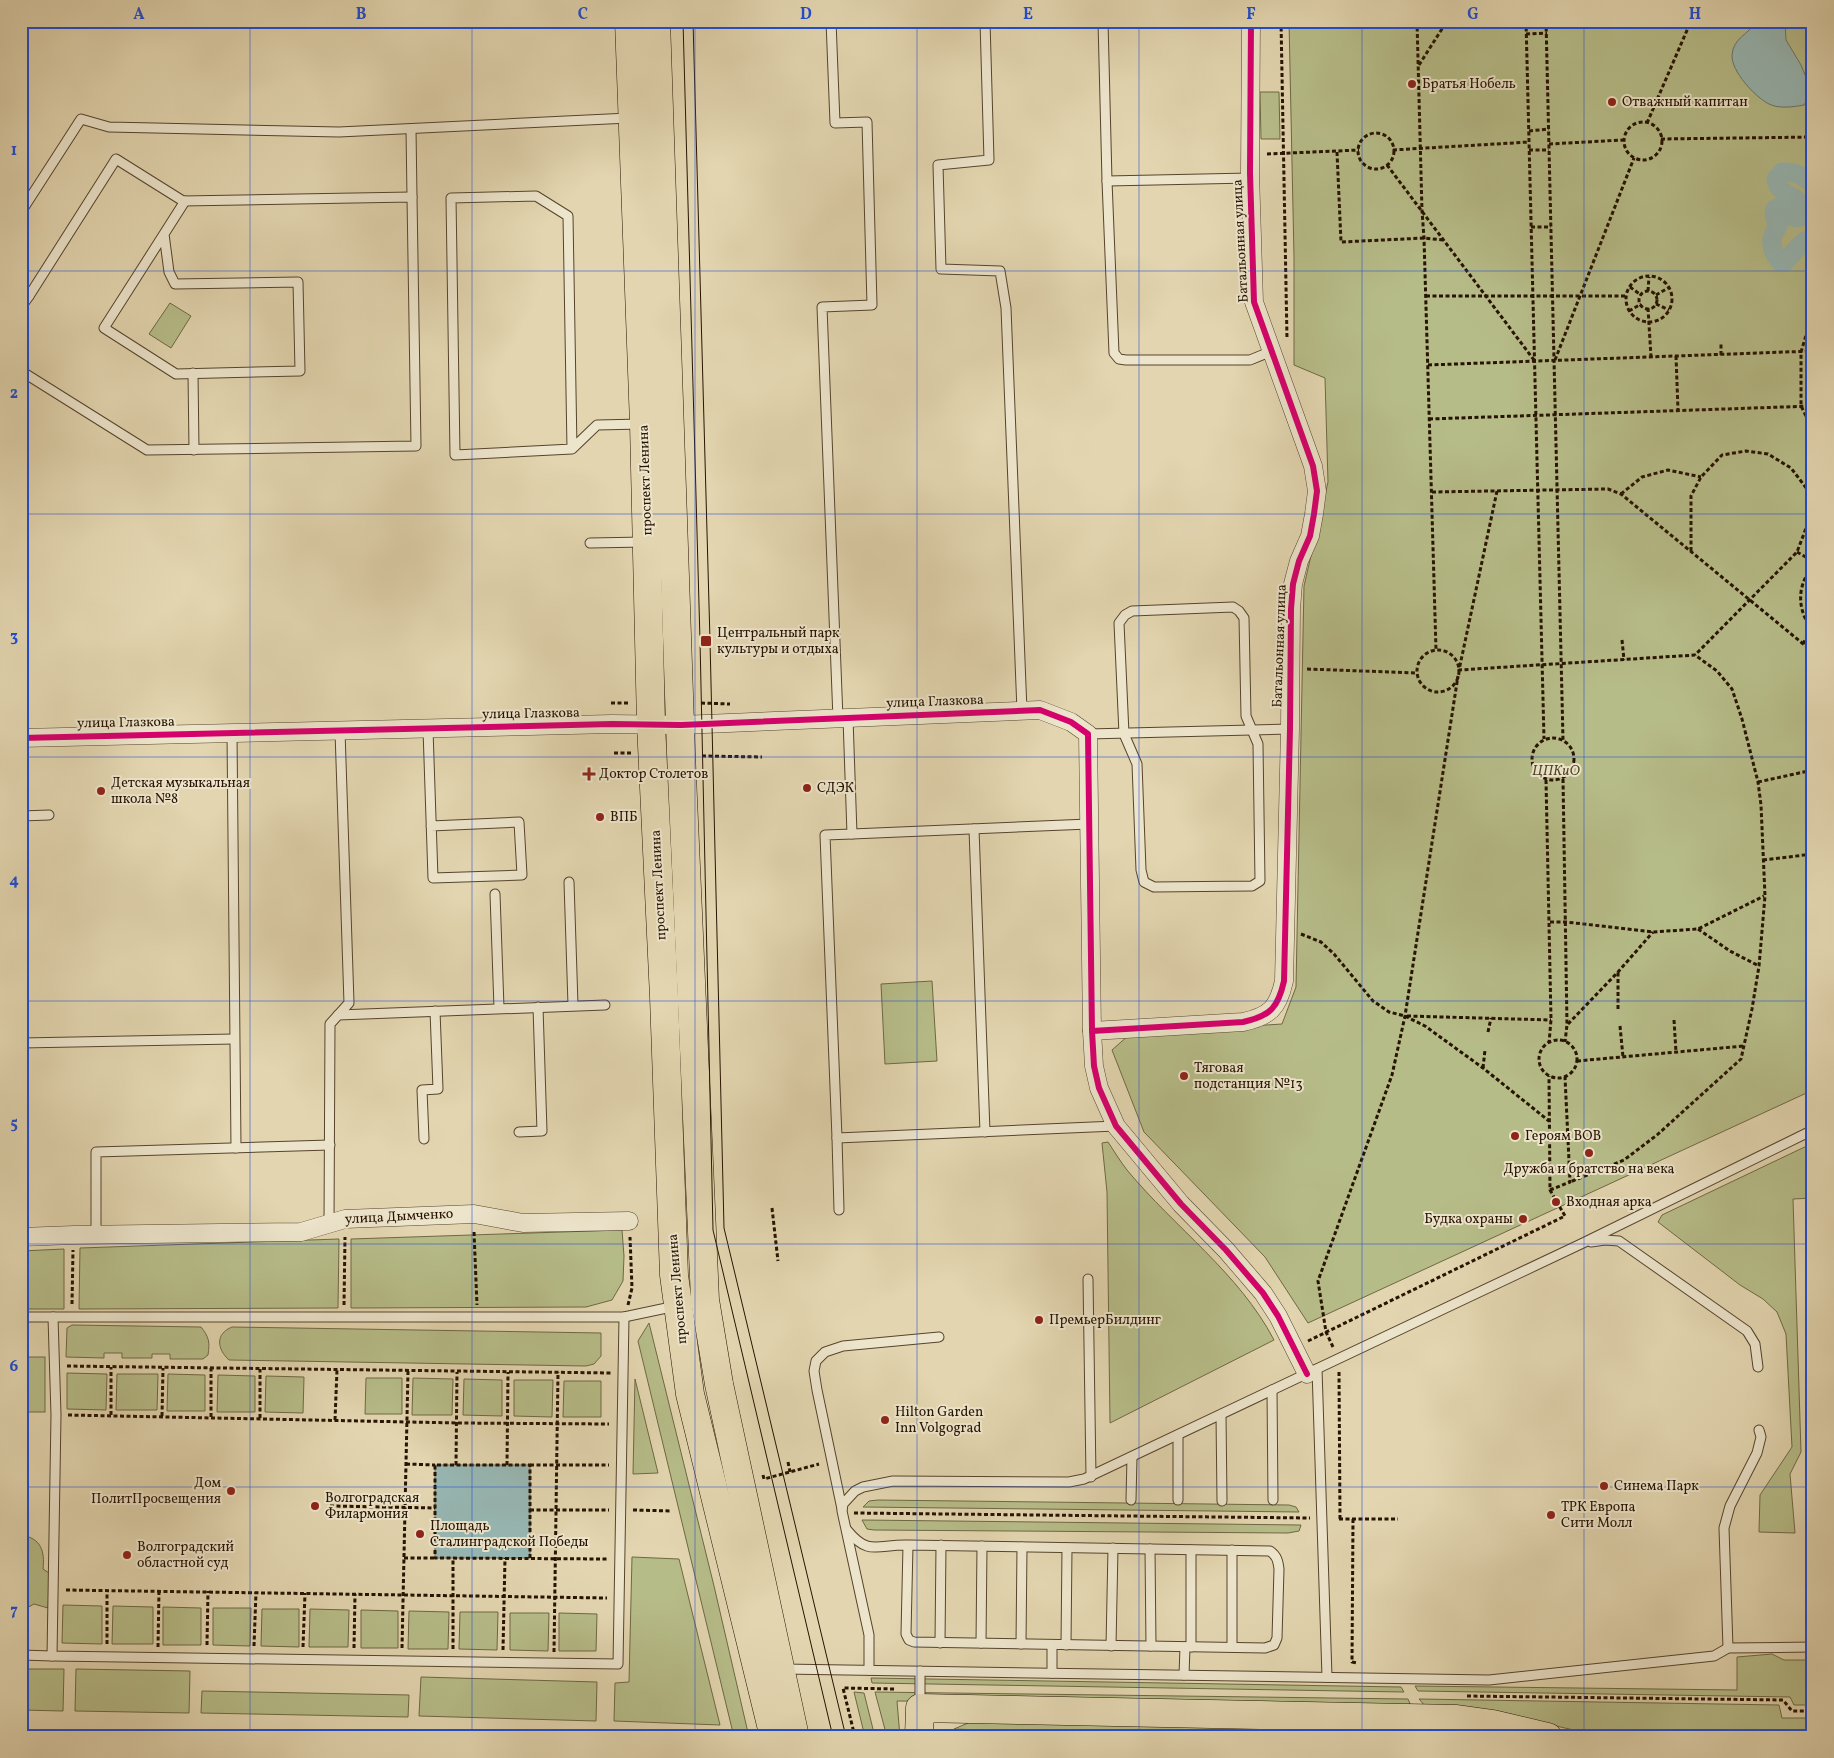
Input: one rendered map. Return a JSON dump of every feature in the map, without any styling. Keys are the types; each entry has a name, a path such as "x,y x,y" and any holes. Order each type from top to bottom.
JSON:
{"main road":[{"name":"проспект Ленина","path":"629,21 648,542 651,724 664,987 674,1275 690,1394 774,1737"},
{"name":"проспект Ленина","path":"656,21 681,725 705,1300 718,1384 795,1737"},
{"path":"919,1737 920,1708 1457,1719 1493,1724 1548,1737"}],"street":[{"name":"Батальонная улица","path":"1092,1031 1243,1022 1267,1014 1275,1006 1281,994 1284,981 1292,584 1299,561 1310,536 1317,491 1313,466 1254,302 1250,178 1251,21"},
{"name":"улица Глазкова","path":"21,738 651,724 681,725 1040,710 1071,722 1088,734"},
{"path":"1088,734 1092,1031 1094,1066 1099,1088 1116,1126 1181,1204 1226,1250 1263,1293 1278,1316 1294,1348 1312,1371"},
{"name":"улица Дымченко","path":"21,1237 301,1232 337,1221 474,1214 523,1223 629,1221"}],"lane":[{"path":"832,21 835,123 867,122 872,305 822,307 843,719 852,834"},
{"path":"985,21 989,160 938,165 941,269 1000,271 1006,308 1022,711"},
{"path":"1102,21 1114,353 1119,359 1126,360 1275,359"},
{"path":"21,212 80,119 109,127 339,132 633,118"},
{"path":"21,371 147,450 416,446 411,129"},
{"path":"21,307 25,293 116,159 183,201 412,197"},
{"path":"1107,181 1250,178"},
{"path":"572,449 568,216 536,196 451,198 455,454 572,449 597,425 644,424"},
{"path":"164,234 169,272 175,284 298,282 300,371 176,374 104,328 185,201"},
{"path":"193,373 194,450"},
{"path":"590,543 648,542"},
{"path":"1233,607 1239,611 1244,618 1246,716 1258,744 1260,881 1252,886 1154,887 1144,882 1141,870 1137,764 1124,734 1119,623 1125,615 1132,611 1233,607"},
{"path":"428,729 431,826 433,878 522,875 519,822 431,826"},
{"path":"1088,734 1290,729"},
{"path":"337,1221 330,1145 330,1024 349,1003 340,731"},
{"path":"232,733 236,1148"},
{"path":"21,816 49,816"},
{"path":"839,1210 825,835 1088,824"},
{"path":"974,829 985,1132"},
{"path":"569,882 574,1006"},
{"path":"495,894 499,1008"},
{"path":"338,1015 605,1004"},
{"path":"519,1132 542,1131 538,1007"},
{"path":"424,1140 422,1090 438,1089 436,1011"},
{"path":"21,1044 234,1039"},
{"path":"837,1138 1116,1126"},
{"path":"842,1512 843,1504 848,1496 855,1491 863,1487 893,1481 1069,1482 1091,1477 1583,1243 1813,1130"},
{"path":"96,1235 96,1152 330,1145"},
{"path":"1583,1243 1605,1240 1619,1241 1731,1319 1747,1331 1755,1344 1758,1367"},
{"path":"1088,1279 1091,1477"},
{"path":"21,1317 624,1317 677,1306"},
{"path":"52,1656 56,1414 53,1317"},
{"path":"21,1655 618,1664 624,1317"},
{"path":"869,1670 869,1635 817,1390 814,1371 816,1361 825,1352 843,1346 939,1338"},
{"path":"1312,1371 1322,1518 1328,1677"},
{"path":"1272,1390 1273,1500"},
{"path":"1221,1415 1222,1500"},
{"path":"1728,1648 1724,1528 1730,1506 1757,1454 1761,1437 1759,1430"},
{"path":"1178,1435 1178,1500"},
{"path":"1132,1457 1132,1500"},
{"path":"845,1528 858,1543 869,1548"},
{"path":"854,1565 860,1554 869,1548 893,1544 1270,1551 1275,1554 1279,1569 1277,1638 1274,1645 1265,1648 914,1642 909,1640 906,1634 908,1545"},
{"path":"940,1643 941,1545"},
{"path":"981,1643 982,1546"},
{"path":"1021,1644 1022,1547"},
{"path":"1066,1645 1067,1548"},
{"path":"1111,1646 1113,1548"},
{"path":"1150,1549 1151,1646"},
{"path":"1184,1675 1188,1647 1191,1550"},
{"path":"1232,1550 1232,1647"},
{"path":"1052,1644 1052,1673"},
{"path":"781,1669 1489,1680 1714,1656 1728,1648 1813,1647"},
{"path":"920,1671 920,1708"}],"path":[{"path":"1275,359 1287,368 1281,21"},
{"path":"1417,21 1436,650"},
{"path":"1419,66 1446,21"},
{"path":"1526,21 1544,739"},
{"path":"1546,21 1563,740"},
{"path":"1647,123 1691,21"},
{"path":"1526,34 1547,33"},
{"path":"1647,123 1656,129 1661,139 1661,145 1654,156 1643,160 1634,158 1627,152 1624,140 1626,134 1634,125 1647,123"},
{"path":"1529,131 1549,129"},
{"path":"1376,134 1387,138 1391,142 1393,150 1392,159 1387,165 1379,169 1368,167 1360,158 1358,150 1365,138 1376,134"},
{"path":"1661,139 1813,137"},
{"path":"1549,144 1624,140"},
{"path":"1393,150 1529,142"},
{"path":"1250,155 1358,150"},
{"path":"1529,150 1549,150"},
{"path":"1337,152 1341,242 1424,238 1444,240"},
{"path":"1554,361 1634,158"},
{"path":"1387,165 1535,362"},
{"path":"1531,227 1551,227"},
{"path":"1648,291 1649,277"},
{"path":"1649,277 1662,280 1668,288 1672,300 1669,310 1661,319 1649,322 1640,321 1629,311 1626,304 1626,296 1630,288 1640,278 1649,277"},
{"path":"1630,288 1641,295"},
{"path":"1656,295 1668,288"},
{"path":"1641,295 1648,291"},
{"path":"1648,291 1656,295"},
{"path":"1641,295 1641,304"},
{"path":"1656,295 1656,304"},
{"path":"1426,296 1626,296"},
{"path":"1641,304 1648,308 1656,304"},
{"path":"1629,311 1641,304"},
{"path":"1656,304 1669,310"},
{"path":"1648,308 1651,357"},
{"path":"1813,318 1801,352 1801,406 1813,430"},
{"path":"1721,344 1721,355"},
{"path":"1428,365 1813,351"},
{"path":"1676,356 1678,410"},
{"path":"1429,419 1813,406"},
{"path":"1691,551 1691,496 1701,477 1722,455 1746,451 1768,454 1791,468 1807,489 1808,523 1797,552 1694,655"},
{"path":"1621,494 1642,477 1668,470 1701,477"},
{"path":"1432,492 1608,489 1621,494 1813,652"},
{"path":"1326,1332 1318,1281 1392,1075 1405,1016 1459,670 1497,491"},
{"path":"1797,552 1813,561"},
{"path":"1803,644 1812,630 1804,619 1800,607 1800,594 1803,582 1813,567"},
{"path":"1622,640 1624,660"},
{"path":"1458,676 1450,688 1436,692 1423,686 1417,673 1420,660 1424,655 1436,650 1449,653 1454,657 1458,663 1459,670"},
{"path":"1459,670 1694,655 1717,671 1732,689 1758,782 1761,805 1765,896 1759,966 1741,1060 1657,1135 1624,1160 1550,1190"},
{"path":"1289,670 1417,673"},
{"path":"1556,738 1563,740 1573,752 1573,767 1569,774 1563,778 1555,781 1546,780 1534,770 1531,762 1532,754 1536,746 1544,739 1556,738"},
{"path":"1758,782 1813,770"},
{"path":"1563,778 1568,1025 1565,1042"},
{"path":"1546,780 1550,922 1551,1020 1549,1043"},
{"path":"1763,860 1813,854"},
{"path":"1550,922 1566,922 1654,932 1698,929 1765,896"},
{"path":"1698,929 1730,951 1759,966"},
{"path":"1568,1025 1654,932"},
{"path":"1298,933 1320,942 1334,954 1373,1001 1388,1012 1405,1016 1551,1020"},
{"path":"1618,972 1618,1009"},
{"path":"1405,1016 1425,1026 1483,1068 1549,1121"},
{"path":"1488,1032 1491,1018"},
{"path":"1674,1020 1676,1052"},
{"path":"1620,1026 1623,1057"},
{"path":"1557,1040 1565,1042 1572,1046 1576,1053 1577,1061 1572,1072 1565,1077 1549,1076 1543,1070 1539,1060 1542,1050 1549,1043 1557,1040"},
{"path":"1577,1061 1744,1046"},
{"path":"1483,1068 1485,1050"},
{"path":"1294,1348 1565,1216 1550,1190 1549,1076"},
{"path":"1565,1077 1570,1182"},
{"path":"772,1208 778,1262"},
{"path":"474,1214 477,1311"},
{"path":"337,1221 344,1310"},
{"path":"629,1221 632,1288"},
{"path":"71,1311 74,1235"},
{"path":"1339,1359 1340,1519"},
{"path":"56,1366 408,1372 611,1373"},
{"path":"111,1367 111,1416"},
{"path":"162,1368 162,1416"},
{"path":"210,1418 211,1368"},
{"path":"260,1369 260,1418"},
{"path":"335,1420 337,1370"},
{"path":"402,1654 408,1372"},
{"path":"456,1465 458,1423 457,1372"},
{"path":"507,1465 508,1372"},
{"path":"554,1648 558,1372"},
{"path":"56,1414 458,1423 612,1424"},
{"path":"788,1462 790,1472"},
{"path":"764,1479 822,1463"},
{"path":"406,1464 610,1464"},
{"path":"435,1465 435,1558"},
{"path":"530,1465 530,1558"},
{"path":"330,1506 435,1508"},
{"path":"530,1510 609,1510 609,1520"},
{"path":"641,1511 672,1511"},
{"path":"842,1512 1398,1519"},
{"path":"1353,1519 1352,1662 1362,1664"},
{"path":"404,1558 620,1560"},
{"path":"453,1558 453,1646"},
{"path":"503,1647 505,1558"},
{"path":"607,1559 607,1568"},
{"path":"53,1590 159,1590 607,1598 608,1606"},
{"path":"107,1590 107,1649"},
{"path":"157,1650 159,1590"},
{"path":"207,1651 208,1591"},
{"path":"254,1652 256,1592"},
{"path":"303,1652 305,1593"},
{"path":"354,1594 354,1653"},
{"path":"856,1737 843,1688 896,1689"},
{"path":"1462,1696 1783,1700 1792,1710 1813,1711"}],"green space":[{"name":"ЦПКиО","path":"1289,21 1813,21 1813,1090 1308,1323 1265,1257 1144,1132 1112,1050 1130,1034 1282,1024 1296,987 1304,586 1328,482 1325,378 1294,365 1294,257"},
{"path":"1260,92 1279,92 1280,139 1261,139"},
{"path":"170,303 191,316 171,348 149,334"},
{"path":"932,981 937,1061 885,1064 881,984"},
{"path":"1108,1142 1127,1170 1243,1293 1260,1316 1274,1340 1110,1423 1107,1192 1102,1143"},
{"path":"1813,1143 1813,1198 1793,1199 1801,1452 1790,1474 1795,1533 1759,1532 1760,1495 1792,1447 1786,1334 1777,1312 1763,1299 1740,1285 1658,1222 1662,1215"},
{"path":"622,1230 623,1281 612,1300 586,1307 351,1308 351,1239"},
{"path":"339,1239 338,1308 79,1309 80,1248"},
{"path":"64,1249 64,1309 21,1309 21,1251"},
{"path":"649,1323 749,1737 734,1737 638,1341"},
{"path":"72,1325 201,1327 208,1340 208,1355 203,1359 170,1359 170,1354 152,1354 152,1358 122,1358 122,1353 104,1353 104,1358 66,1357 67,1328"},
{"path":"232,1327 601,1333 601,1356 594,1364 586,1366 229,1360 220,1347 220,1338 226,1330"},
{"path":"21,1357 45,1357 45,1412 21,1412"},
{"path":"67,1373 107,1374 106,1410 67,1409"},
{"path":"117,1374 158,1374 157,1410 116,1410"},
{"path":"168,1374 205,1375 205,1411 167,1411"},
{"path":"218,1375 255,1376 255,1412 217,1412"},
{"path":"266,1376 304,1377 303,1413 265,1412"},
{"path":"366,1378 402,1378 402,1414 365,1414"},
{"path":"413,1378 453,1379 452,1415 412,1415"},
{"path":"464,1379 502,1380 502,1416 463,1415"},
{"path":"635,1379 658,1473 633,1474"},
{"path":"514,1380 553,1380 552,1417 514,1416"},
{"path":"564,1381 601,1381 601,1417 563,1417"},
{"path":"869,1501 1289,1505 1296,1507 1299,1512 863,1507"},
{"path":"862,1520 1301,1525 1299,1531 1288,1533 874,1530 867,1529"},
{"path":"21,1535 37,1542 42,1551 43,1569 52,1575 48,1608 34,1604 21,1611"},
{"path":"632,1557 679,1559 720,1725 614,1721 615,1683 629,1682"},
{"path":"63,1605 102,1606 102,1644 62,1643"},
{"path":"113,1606 153,1607 153,1644 112,1644"},
{"path":"163,1607 201,1608 201,1645 163,1645"},
{"path":"213,1608 251,1608 250,1646 213,1645"},
{"path":"262,1609 299,1609 299,1647 261,1646"},
{"path":"310,1609 349,1610 348,1647 309,1647"},
{"path":"361,1610 398,1611 398,1648 361,1648"},
{"path":"409,1611 449,1612 448,1649 408,1649"},
{"path":"460,1612 498,1612 497,1650 459,1649"},
{"path":"510,1613 549,1613 548,1651 510,1650"},
{"path":"559,1613 597,1614 596,1651 559,1651"},
{"path":"1772,1654 1784,1660 1813,1660 1813,1705 1794,1705 1790,1697 1418,1691 1415,1686 1737,1690 1737,1657"},
{"path":"21,1669 64,1669 63,1711 21,1710"},
{"path":"76,1669 190,1671 189,1713 75,1711"},
{"path":"421,1677 597,1682 596,1721 419,1716"},
{"path":"871,1678 1401,1687 1404,1692 872,1683"},
{"path":"202,1691 409,1695 408,1717 201,1713"},
{"path":"854,1692 864,1693 875,1737 865,1737"},
{"path":"875,1692 1408,1699 1411,1706 897,1701 900,1737 887,1737"},
{"path":"1419,1699 1779,1705 1782,1718 1813,1718 1813,1737 1605,1737 1498,1713 1426,1707"},
{"path":"975,1720 1453,1730 1502,1737 1168,1737 954,1729"}],"water":[{"path":"1757,21 1785,21 1786,40 1801,65 1812,92 1804,105 1782,107 1773,106 1763,101 1745,83 1735,68 1732,55 1735,44"},
{"path":"435,1465 530,1465 530,1558 435,1558"}],"waterway":[{"path":"1813,184 1802,176 1791,172 1782,172 1776,179 1778,186 1799,202 1803,215 1797,218 1791,217 1779,207 1775,209 1774,214 1778,227 1773,236 1772,245 1774,253 1780,262 1785,262 1800,245 1805,241 1813,239"}],"tram line":[{"path":"683,21 700,641 713,1230 833,1737"},
{"path":"693,21 724,1228 846,1737"}],"cycle path":[{"path":"1092,1031 1252,1020 1266,1014 1276,1004 1284,981 1291,609 1293,584 1299,561 1310,536 1317,491 1313,466 1254,302 1250,173 1251,21"},
{"path":"21,738 612,724 681,725 1040,710 1071,722 1088,734 1092,1031 1094,1066 1099,1088 1116,1126 1181,1204 1226,1250 1263,1293 1278,1316 1307,1374"}],"place":[{"name":"Братья Нобель","path":"1412,84"},
{"name":"Отважный капитан","path":"1612,102"},
{"name":"Центральный парк культуры и отдыха","path":"706,641"},
{"name":"Доктор Столетов","path":"589,774"},
{"name":"СДЭК","path":"807,788"},
{"name":"Детская музыкальная школа №8","path":"101,791"},
{"name":"ВПБ","path":"600,817"},
{"name":"Тяговая подстанция №13","path":"1184,1076"},
{"name":"Героям ВОВ","path":"1515,1136"},
{"name":"Дружба и братство на века","path":"1589,1153"},
{"name":"Входная арка","path":"1556,1202"},
{"name":"Будка охраны","path":"1523,1219"},
{"name":"ПремьерБилдинг","path":"1039,1320"},
{"name":"Hilton Garden Inn Volgograd","path":"885,1420"},
{"name":"Синема Парк","path":"1604,1486"},
{"name":"Дом ПолитПросвещения","path":"231,1491"},
{"name":"Волгоградская Филармония","path":"315,1506"},
{"name":"ТРК Европа Сити Молл","path":"1551,1515"},
{"name":"Площадь Сталинградской Победы","path":"420,1534"},
{"name":"Волгоградский областной суд","path":"127,1555"}]}
